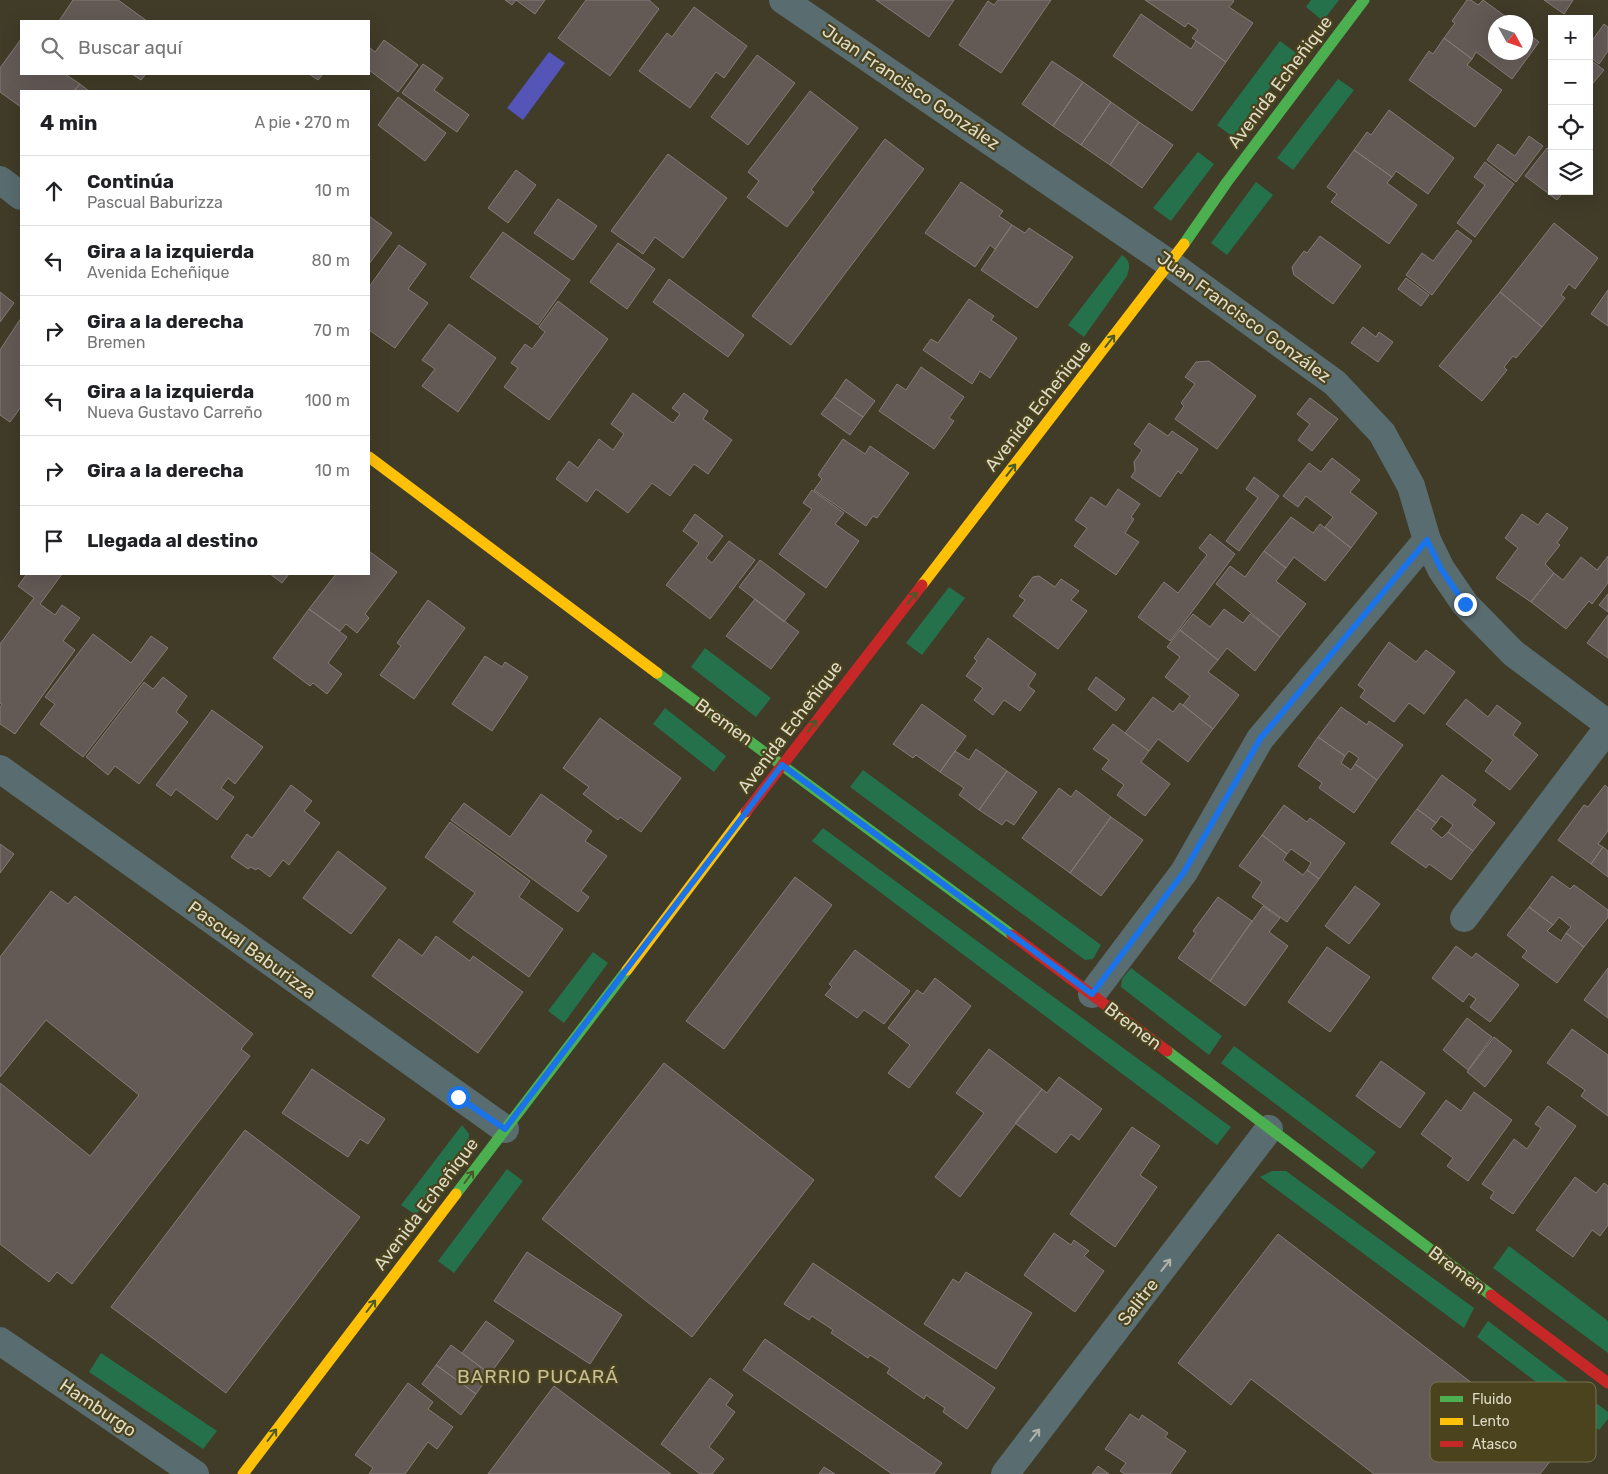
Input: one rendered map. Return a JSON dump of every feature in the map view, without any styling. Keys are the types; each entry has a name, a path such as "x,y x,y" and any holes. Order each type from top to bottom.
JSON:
{"street":[{"name":"Juan Francisco González","path":"783,0 1170,264 1335,383 1382,433 1411,486 1427,540 1441,569 1465,604 1513,653 1608,724"},
{"name":"Avenida Echeñique","path":"243,1474 782,765 1170,264 1227,182 1364,0"},
{"path":"0,180 20,195"},
{"name":"Bremen","path":"370,457 1092,994 1608,1383"},
{"path":"1092,994 1184,872 1260,739 1427,540"},
{"path":"1464,918 1608,728"},
{"name":"Pascual Baburizza","path":"0,770 505,1129"},
{"name":"Salitre","path":"1005,1474 1269,1129"},
{"name":"Hamburgo","path":"0,1342 195,1474"}],"green space":[{"path":"1311,0 1339,0 1323,21 1306,7"},
{"path":"1280,41 1296,53 1233,137 1217,125"},
{"path":"1338,79 1354,90 1293,170 1277,158"},
{"path":"1198,152 1214,164 1171,221 1153,208"},
{"path":"1256,182 1273,195 1227,255 1211,243"},
{"path":"1122,255 1129,264 1127,276 1084,337 1068,325"},
{"path":"949,587 965,598 922,655 906,643"},
{"path":"705,648 771,698 756,717 691,667"},
{"path":"665,708 726,756 714,772 653,724"},
{"path":"863,770 1101,945 1093,959 1085,960 850,787"},
{"path":"823,828 1231,1127 1217,1145 812,841"},
{"path":"593,952 608,963 564,1023 548,1011"},
{"path":"1131,968 1222,1036 1209,1055 1121,987 1122,979"},
{"path":"1234,1046 1376,1152 1362,1169 1221,1063"},
{"path":"462,1125 469,1134 468,1145 416,1215 401,1205"},
{"path":"507,1169 523,1181 454,1273 438,1261"},
{"path":"1272,1171 1286,1171 1474,1308 1464,1328 1260,1177"},
{"path":"1509,1246 1608,1321 1608,1353 1493,1268"},
{"path":"1488,1321 1568,1382 1536,1382 1477,1337"},
{"path":"101,1353 217,1431 203,1449 89,1372"},
{"path":"1596,1403 1608,1412 1608,1419 1599,1430 1596,1428"}],"shaded area":[{"path":"549,52 565,63 523,120 507,108"}],"building":[{"path":"73,0 118,0 146,20 60,20"},
{"path":"505,0 516,0 512,5"},
{"path":"516,0 545,0 535,14"},
{"path":"586,0 649,0 659,9 610,76 558,38"},
{"path":"876,0 954,0 929,37"},
{"path":"998,0 1051,0 1001,73 959,45 988,1 994,5"},
{"path":"1145,0 1232,0 1234,1 1229,7 1253,23 1226,62 1192,38 1198,30 1188,23 1185,27"},
{"path":"1467,0 1471,0 1478,5 1483,0 1503,15 1488,15 1488,60 1526,60 1512,79 1476,52 1472,59 1444,38 1455,23 1452,21"},
{"path":"1544,0 1573,0 1564,14"},
{"path":"694,7 747,46 724,78 716,72 690,108 639,71 667,33 672,37"},
{"path":"1141,14 1191,49 1196,41 1226,62 1192,111 1113,56"},
{"path":"1604,24 1608,27 1608,51 1599,64 1593,59 1593,39"},
{"path":"1533,37 1539,42 1533,50"},
{"path":"1444,38 1472,59 1467,65 1502,90 1475,127 1409,80 1429,51 1433,54"},
{"path":"20,40 20,75 66,75 80,84 75,90 20,90 20,106 0,92 0,68"},
{"path":"384,40 418,65 398,92 370,71 370,48 375,52"},
{"path":"757,55 795,83 748,145 711,117"},
{"path":"1052,61 1083,82 1053,126 1022,104"},
{"path":"1593,62 1604,70 1593,83"},
{"path":"423,64 443,78 434,90 469,115 457,132 402,93"},
{"path":"134,75 145,75 141,80"},
{"path":"310,75 322,75 318,80"},
{"path":"1083,82 1111,102 1081,145 1053,126"},
{"path":"80,84 88,90 75,90"},
{"path":"810,91 858,128 811,190 814,192 787,227 747,197 759,181 748,172"},
{"path":"398,97 446,133 425,161 378,125"},
{"path":"1111,102 1139,122 1110,165 1081,145"},
{"path":"1389,110 1454,158 1428,194 1396,171 1392,177 1354,150 1367,132 1371,135"},
{"path":"1139,122 1173,145 1142,188 1110,165"},
{"path":"1529,136 1543,146 1516,182 1487,160 1498,144 1515,156"},
{"path":"885,139 924,169 791,345 752,316"},
{"path":"1547,148 1548,149 1548,193 1525,176"},
{"path":"1354,150 1392,177 1387,183 1417,205 1389,244 1331,202 1337,194 1327,187"},
{"path":"668,154 727,198 683,258 655,237 643,254 611,231"},
{"path":"1485,162 1514,184 1475,237 1457,223 1485,185 1474,177"},
{"path":"516,170 536,185 508,223 488,208"},
{"path":"961,182 1003,211 999,216 1012,225 995,249 990,245 975,267 925,233"},
{"path":"1550,195 1561,195 1557,200"},
{"path":"558,199 597,226 573,260 534,233"},
{"path":"370,217 392,233 370,263"},
{"path":"1554,223 1598,258 1575,289 1569,284 1561,295 1565,298 1542,327 1500,292"},
{"path":"1012,225 1025,233 1029,228 1073,257 1037,308 981,270"},
{"path":"1457,230 1472,241 1432,295 1406,275 1422,253 1433,261"},
{"path":"503,232 570,280 538,325 470,277"},
{"path":"1320,236 1361,266 1333,304 1294,275 1292,267 1304,251 1307,253"},
{"path":"618,243 655,269 627,309 590,282"},
{"path":"399,245 426,264 408,289 428,303 395,348 370,331 370,286"},
{"path":"1406,278 1429,295 1421,306 1398,289"},
{"path":"669,279 744,335 728,357 653,302"},
{"path":"1608,290 1608,326 1591,314"},
{"path":"0,292 14,303 0,322"},
{"path":"1500,292 1542,327 1516,358 1513,356 1504,367 1507,370 1482,401 1439,366"},
{"path":"969,299 994,316 991,320 1017,338 990,378 980,371 972,384 923,350 931,339 938,343"},
{"path":"558,301 608,339 549,420 504,387 518,368 511,363 525,344 532,349 545,332 539,327"},
{"path":"20,320 20,408 10,422 0,415 0,350"},
{"path":"449,324 496,358 458,412 422,386 435,369 422,360"},
{"path":"1363,327 1376,337 1379,332 1393,342 1378,362 1351,343"},
{"path":"1209,361 1256,396 1217,449 1175,419 1184,406 1181,403 1195,384 1185,377 1196,362"},
{"path":"921,367 964,397 949,418 954,421 934,449 879,411 897,384 906,390"},
{"path":"846,379 875,401 863,417 834,397"},
{"path":"633,393 673,423 680,414 672,408 684,393 708,411 703,419 732,440 708,474 694,464 670,496 652,483 628,513 596,489 587,502 556,479 569,461 578,468 599,439 613,450 624,434 611,424"},
{"path":"834,397 863,417 850,435 821,414"},
{"path":"1310,398 1338,419 1312,451 1298,440 1310,424 1297,414"},
{"path":"1149,423 1168,436 1172,431 1198,449 1181,474 1178,471 1160,497 1131,477 1135,471 1134,462 1142,450 1134,444"},
{"path":"843,439 865,454 870,446 909,473 877,518 873,516 866,526 814,490 822,479 818,475"},
{"path":"1332,458 1360,480 1350,492 1377,513 1351,548 1325,527 1333,517 1306,496 1298,507 1283,496 1309,463 1321,472"},
{"path":"1254,477 1279,496 1239,551 1226,541 1258,498 1246,489"},
{"path":"1118,489 1140,504 1131,517 1134,519 1125,533 1139,542 1116,575 1074,546 1087,528 1075,520 1091,497 1106,507"},
{"path":"812,490 844,513 835,524 859,541 826,588 779,554 812,509 803,503"},
{"path":"1547,513 1568,528 1557,543 1560,545 1545,564 1554,573 1531,602 1496,578 1518,548 1505,538 1522,514 1538,525"},
{"path":"695,514 723,536 706,558 712,563 729,541 755,560 710,619 666,585 699,543 683,531"},
{"path":"1291,517 1313,533 1320,524 1351,548 1325,581 1294,557 1286,568 1264,551"},
{"path":"1210,534 1235,554 1170,641 1138,617 1164,582 1178,593 1207,555 1199,548"},
{"path":"1264,551 1286,568 1276,581 1306,604 1280,637 1216,584 1230,566 1245,577"},
{"path":"370,552 397,572 365,614 369,618 357,633 346,624 340,631 309,609 335,575 370,575"},
{"path":"1608,556 1608,583 1592,604 1589,601 1566,629 1531,602 1554,573 1563,580 1581,557 1597,570"},
{"path":"760,560 805,594 784,622 739,587"},
{"path":"26,575 61,575 40,604 55,615 62,605 80,618 63,641 75,650 15,734 0,724 0,708 2,704 0,703 0,644 34,598 18,586"},
{"path":"271,575 288,575 282,583"},
{"path":"1039,576 1055,587 1061,579 1079,591 1071,600 1087,611 1058,649 1013,616 1025,600 1019,596 1033,577"},
{"path":"1608,594 1608,612 1599,605"},
{"path":"755,599 799,632 771,669 726,636"},
{"path":"428,600 465,628 414,699 380,675 401,646 397,643"},
{"path":"309,609 347,637 328,663 342,674 327,694 313,683 310,686 273,658"},
{"path":"1224,609 1243,623 1250,614 1280,637 1255,671 1227,648 1218,660 1180,630 1193,614 1210,627"},
{"path":"1608,615 1608,658 1587,643"},
{"path":"1180,630 1218,660 1208,672 1239,695 1213,729 1183,705 1190,696 1165,677 1180,657 1167,647"},
{"path":"93,634 131,663 151,636 168,648 83,757 40,724 55,704 45,697"},
{"path":"988,638 1036,674 1028,686 1035,691 1020,711 1004,700 993,715 974,700 983,688 966,676 977,661 974,658"},
{"path":"1389,642 1416,662 1426,650 1455,672 1424,714 1409,703 1394,722 1360,697 1365,690 1358,685"},
{"path":"485,656 502,667 505,662 528,677 492,731 452,704"},
{"path":"163,677 187,696 176,712 188,722 139,784 115,766 108,775 86,757 144,682 153,689"},
{"path":"1096,677 1125,699 1116,711 1088,689"},
{"path":"1153,697 1173,712 1180,703 1213,729 1188,762 1158,739 1149,751 1125,733"},
{"path":"1466,699 1488,717 1497,705 1521,723 1513,735 1538,755 1510,790 1485,771 1493,760 1446,724"},
{"path":"922,704 966,736 940,772 916,755 913,758 893,744"},
{"path":"1341,707 1367,725 1369,721 1403,745 1377,780 1355,764 1359,758 1349,751 1345,756 1318,737"},
{"path":"212,710 263,747 235,784 228,778 221,788 234,797 217,820 176,789 171,796 156,785"},
{"path":"600,718 681,778 641,832 620,817 618,820 583,794 589,787 563,768"},
{"path":"1113,724 1149,751 1141,762 1170,784 1145,816 1117,795 1124,785 1102,769 1109,760 1093,749"},
{"path":"1318,737 1345,756 1341,763 1351,770 1355,764 1377,780 1354,813 1319,788 1322,783 1298,766"},
{"path":"976,749 1007,771 979,810 959,795 964,788 940,772 955,751 969,760"},
{"path":"1007,771 1037,792 1014,825 1006,820 1002,825 979,810"},
{"path":"1442,775 1476,800 1472,805 1495,823 1473,851 1448,832 1453,825 1441,816 1436,823 1417,809"},
{"path":"291,785 312,801 304,811 320,823 289,865 283,860 270,877 258,868 256,870 251,867 248,869 231,857 247,834 252,838"},
{"path":"1605,785 1608,788 1608,831 1598,844 1603,847 1591,864 1558,840 1584,805 1588,807"},
{"path":"1059,788 1071,797 1076,790 1111,817 1070,873 1022,838"},
{"path":"541,794 592,831 585,841 607,856 581,891 589,897 578,912 451,820 464,803 510,837"},
{"path":"1284,805 1307,822 1310,818 1345,843 1319,879 1307,870 1311,863 1291,849 1287,854 1262,835"},
{"path":"1417,809 1436,823 1431,829 1442,838 1448,832 1473,851 1451,880 1429,864 1426,868 1391,843"},
{"path":"1111,817 1143,840 1101,896 1070,873"},
{"path":"450,822 530,881 519,897 563,929 529,977 453,922 475,893 425,857"},
{"path":"1262,835 1287,854 1283,860 1303,875 1307,870 1319,879 1287,922 1252,897 1262,882 1239,866"},
{"path":"0,844 14,854 0,873"},
{"path":"1603,847 1608,851 1608,877 1591,864"},
{"path":"338,851 386,888 351,934 303,898"},
{"path":"1552,876 1570,889 1574,885 1608,910 1608,917 1584,947 1566,933 1571,927 1559,917 1553,925 1529,907"},
{"path":"795,877 832,905 724,1049 686,1021"},
{"path":"1355,886 1380,904 1349,944 1325,926"},
{"path":"51,891 68,904 75,896 253,1034 241,1049 250,1056 72,1284 57,1272 49,1282 0,1244 0,1083 90,1156 139,1095 46,1020 0,1077 0,957"},
{"path":"1218,897 1252,921 1210,981 1178,958 1196,933 1193,931"},
{"path":"1263,906 1280,918 1269,932 1288,946 1245,1006 1210,981"},
{"path":"1529,907 1553,925 1547,931 1561,941 1566,933 1584,947 1557,983 1522,957 1527,951 1507,935"},
{"path":"436,936 470,961 473,956 523,992 478,1053 372,976 399,939 422,956"},
{"path":"1456,946 1472,958 1476,953 1519,985 1490,1022 1470,1007 1476,999 1469,994 1463,1002 1432,978"},
{"path":"1327,947 1370,977 1330,1032 1288,1002"},
{"path":"855,950 910,991 884,1024 864,1010 857,1018 825,995 832,987 829,984"},
{"path":"1608,968 1608,1018 1584,1000"},
{"path":"935,978 971,1006 909,1088 888,1073 910,1045 888,1028 917,990 923,994"},
{"path":"1467,1018 1492,1037 1468,1070 1443,1050"},
{"path":"1572,1029 1608,1055 1608,1116 1581,1096 1585,1090 1547,1063"},
{"path":"1494,1037 1512,1051 1485,1087 1467,1072"},
{"path":"989,1049 1042,1089 960,1197 935,1177 984,1113 956,1093"},
{"path":"1381,1061 1425,1093 1400,1128 1356,1096"},
{"path":"664,1063 814,1180 692,1337 542,1219"},
{"path":"312,1069 385,1119 368,1144 360,1139 348,1157 282,1113"},
{"path":"1059,1077 1102,1109 1079,1140 1071,1134 1056,1153 1015,1123 1042,1089 1047,1093"},
{"path":"1474,1092 1512,1120 1468,1181 1447,1166 1453,1158 1421,1134 1446,1100 1461,1111"},
{"path":"1548,1106 1576,1126 1513,1214 1490,1198 1494,1192 1482,1184 1514,1139 1527,1149 1541,1128 1535,1124"},
{"path":"1132,1127 1160,1146 1140,1175 1157,1187 1115,1247 1070,1214"},
{"path":"245,1130 360,1217 226,1393 111,1307"},
{"path":"1575,1177 1596,1193 1604,1183 1608,1186 1608,1225 1600,1236 1592,1230 1573,1257 1536,1230"},
{"path":"1054,1233 1071,1245 1074,1240 1089,1251 1084,1256 1104,1271 1075,1312 1024,1275"},
{"path":"1278,1234 1471,1382 1430,1382 1430,1462 1550,1462 1540,1474 1374,1474 1251,1379 1231,1405 1178,1363"},
{"path":"527,1252 622,1315 590,1364 494,1301"},
{"path":"813,1263 995,1388 967,1429 943,1412 945,1408 926,1395 924,1399 887,1373 890,1368 870,1355 868,1358 831,1333 833,1330 812,1316 809,1320 784,1304"},
{"path":"966,1272 1032,1313 996,1369 924,1324 953,1279 959,1283"},
{"path":"486,1321 514,1341 490,1374 462,1353"},
{"path":"765,1339 942,1463 934,1474 892,1474 743,1370"},
{"path":"451,1345 490,1374 476,1394 436,1365"},
{"path":"436,1365 476,1394 461,1415 422,1384"},
{"path":"710,1378 733,1395 726,1405 735,1412 709,1447 724,1459 712,1474 700,1474 661,1444"},
{"path":"408,1383 433,1402 428,1409 453,1427 437,1449 428,1442 405,1474 369,1474 373,1468 355,1455"},
{"path":"554,1386 671,1474 488,1474"},
{"path":"1130,1414 1139,1420 1142,1415 1168,1433 1165,1437 1186,1451 1170,1474 1125,1474 1120,1471 1126,1463 1105,1449"},
{"path":"1098,1466 1109,1474 1092,1474"},
{"path":"824,1467 835,1474 819,1474"}],"traffic: fast":[{"path":"1184,244 1227,182 1364,0"},
{"path":"657,673 1012,935"},
{"path":"456,1194 627,970"},
{"path":"1167,1051 1491,1295"}],"traffic: slow":[{"path":"922,585 1184,244"},
{"path":"370,458 657,673"},
{"path":"627,970 746,812"},
{"path":"243,1474 456,1194"}],"traffic: jam":[{"path":"746,812 922,585"},
{"path":"1012,935 1167,1051"},
{"path":"1491,1295 1608,1383"}],"district":[{"name":"BARRIO PUCARÁ","path":"538,1376"}],"route":[{"path":"458,1097 505,1129 782,765 1092,994 1129,948 1184,872 1260,739 1427,540 1441,569 1465,604"}]}
